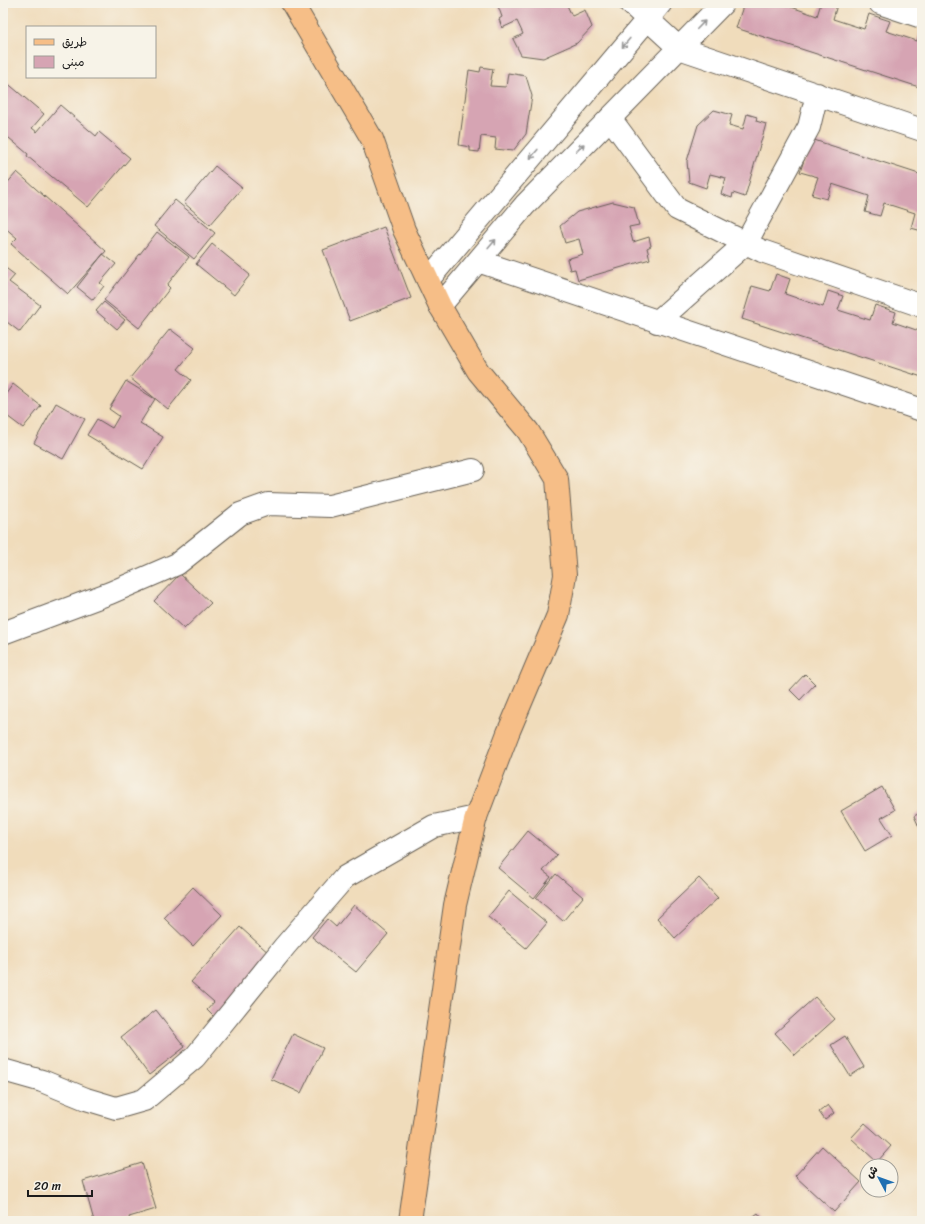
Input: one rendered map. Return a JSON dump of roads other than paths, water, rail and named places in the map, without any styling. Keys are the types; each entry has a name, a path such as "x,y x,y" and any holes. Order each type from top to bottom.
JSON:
{"main road":[{"path":"292,3 372,139 404,230 440,306 478,371 528,431 556,479 565,575 558,616 508,733 476,817 455,905 410,1221"}],"street":[{"path":"630,3 679,48 922,130"},
{"path":"428,280 661,3"},
{"path":"440,306 525,205 723,3"},
{"path":"880,3 922,17"},
{"path":"657,322 746,243 809,127 817,94"},
{"path":"610,118 677,209 762,251 922,306"},
{"path":"478,261 922,410"},
{"path":"3,633 110,593 177,564 240,514 268,504 330,506 473,470"},
{"path":"3,1070 42,1081 86,1099 116,1108 144,1100 195,1057 285,946 345,876 434,826 476,817"}]}
